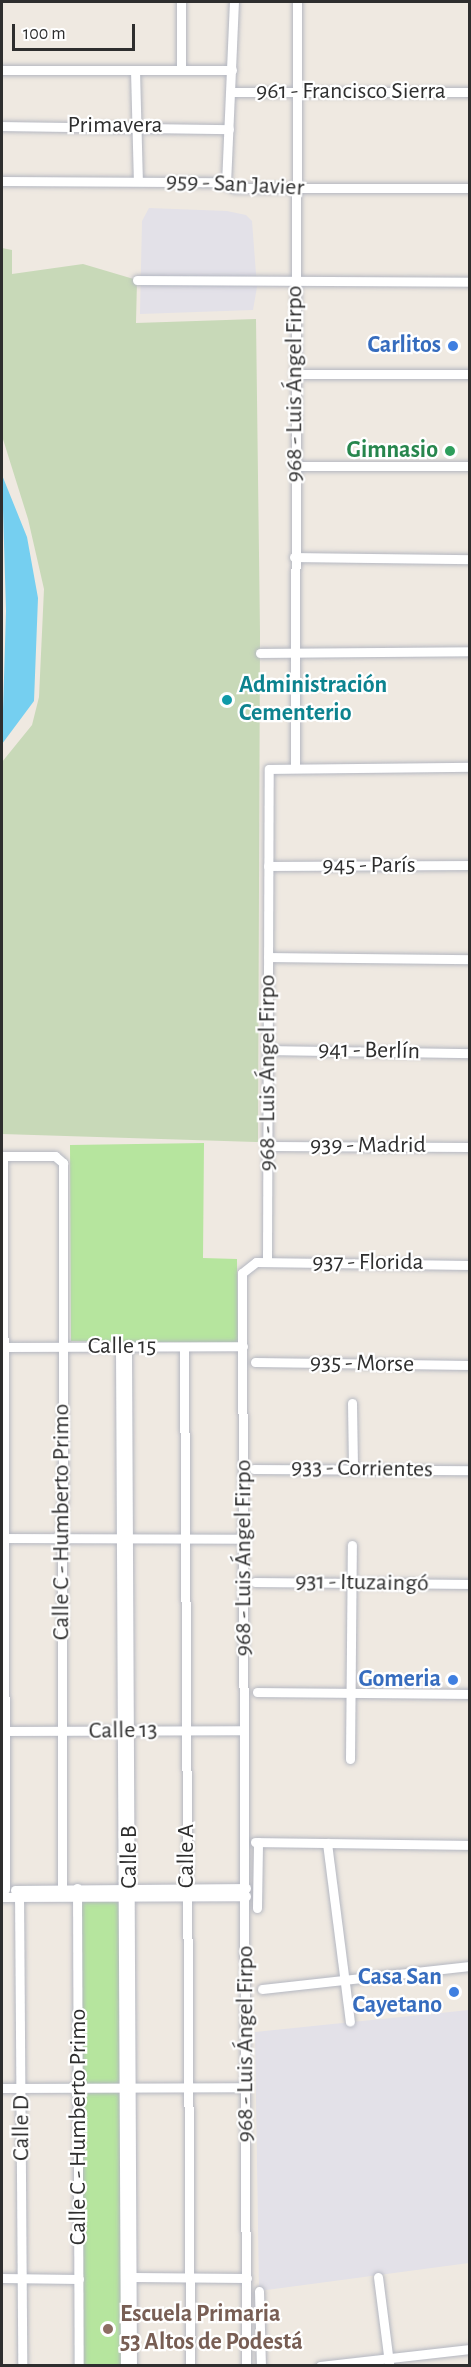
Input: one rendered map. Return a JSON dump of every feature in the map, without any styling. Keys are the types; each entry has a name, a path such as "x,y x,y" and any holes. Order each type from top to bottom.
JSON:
{"street":[{"path":"181,2 181,69"},
{"path":"226,184 232,92 234,2"},
{"name":"968 - Luis Ángel Firpo","path":"246,2366 245,1539 242,1273 252,1262 267,1262 269,769 295,767 296,281 294,188 297,2"},
{"path":"2,70 232,70"},
{"path":"135,70 134,125 138,181"},
{"name":"961 - Francisco Sierra","path":"232,92 295,94 470,92"},
{"name":"Primavera","path":"2,126 134,125 229,129"},
{"name":"959 - San Javier","path":"2,181 138,181 294,188 470,188"},
{"path":"137,280 470,282"},
{"path":"295,374 470,374"},
{"path":"294,466 470,466"},
{"path":"294,557 470,559"},
{"path":"260,653 470,651"},
{"path":"295,767 470,767"},
{"name":"945 - París","path":"268,866 470,865"},
{"path":"268,957 470,959"},
{"name":"941 - Berlín","path":"268,1050 470,1053"},
{"name":"939 - Madrid","path":"267,1146 470,1147"},
{"path":"2,1156 3,1892 246,1892"},
{"name":"Calle C - Humberto Primo","path":"2,1156 59,1157 63,1163 62,1889"},
{"name":"937 - Florida","path":"267,1262 470,1266"},
{"name":"Calle 15","path":"3,1347 243,1346"},
{"name":"Calle A","path":"184,1347 190,2366"},
{"name":"Calle B","path":"124,1348 127,2086 125,2366"},
{"name":"935 - Morse","path":"255,1362 470,1365"},
{"path":"352,1403 353,1469"},
{"name":"933 - Corrientes","path":"254,1469 470,1470"},
{"path":"3,1538 245,1539"},
{"path":"350,1759 352,1545"},
{"name":"931 - Ituzaingó","path":"255,1582 470,1584"},
{"path":"257,1692 470,1694"},
{"name":"Calle 13","path":"4,1731 244,1730"},
{"path":"257,1908 257,1842 470,1845"},
{"path":"327,1843 350,2022"},
{"path":"19,1893 62,1889 77,1892"},
{"name":"Calle C - Humberto Primo","path":"77,1892 80,2086 79,2366"},
{"name":"Calle D","path":"19,1893 22,2366"},
{"path":"262,1989 470,1966"},
{"name":"Calle B","path":"127,2086 132,2366"},
{"path":"2,2088 246,2087"},
{"path":"132,2277 247,2278"},
{"path":"378,2277 389,2362"},
{"path":"2,2278 79,2279"},
{"path":"259,2291 261,2366"},
{"path":"320,2366 389,2362 470,2349"}],"shaded area":[{"path":"149,208 227,211 246,215 252,221 257,287 253,310 140,314 142,221"},
{"path":"469,2010 469,2263 259,2291 255,2032"}],"green space":[{"path":"2,248 12,250 12,274 83,264 137,280 136,323 256,319 260,633 258,1142 2,1134 2,762 32,725 39,697 44,589 28,519 2,436"},
{"path":"204,1143 203,1258 237,1259 238,1343 71,1341 70,1145"},
{"path":"77,1896 122,1896 122,2365 77,2365"}],"water":[{"path":"2,475 27,537 38,598 34,701 2,744 6,611"}],"place":[{"name":"Carlitos","path":"453,346"},
{"name":"Gimnasio","path":"450,451"},
{"name":"Administración Cementerio","path":"227,700"},
{"name":"Gomeria","path":"453,1680"},
{"name":"Casa San Cayetano","path":"454,1992"},
{"name":"Escuela Primaria 53 Altos de Podestá","path":"108,2329"}]}
